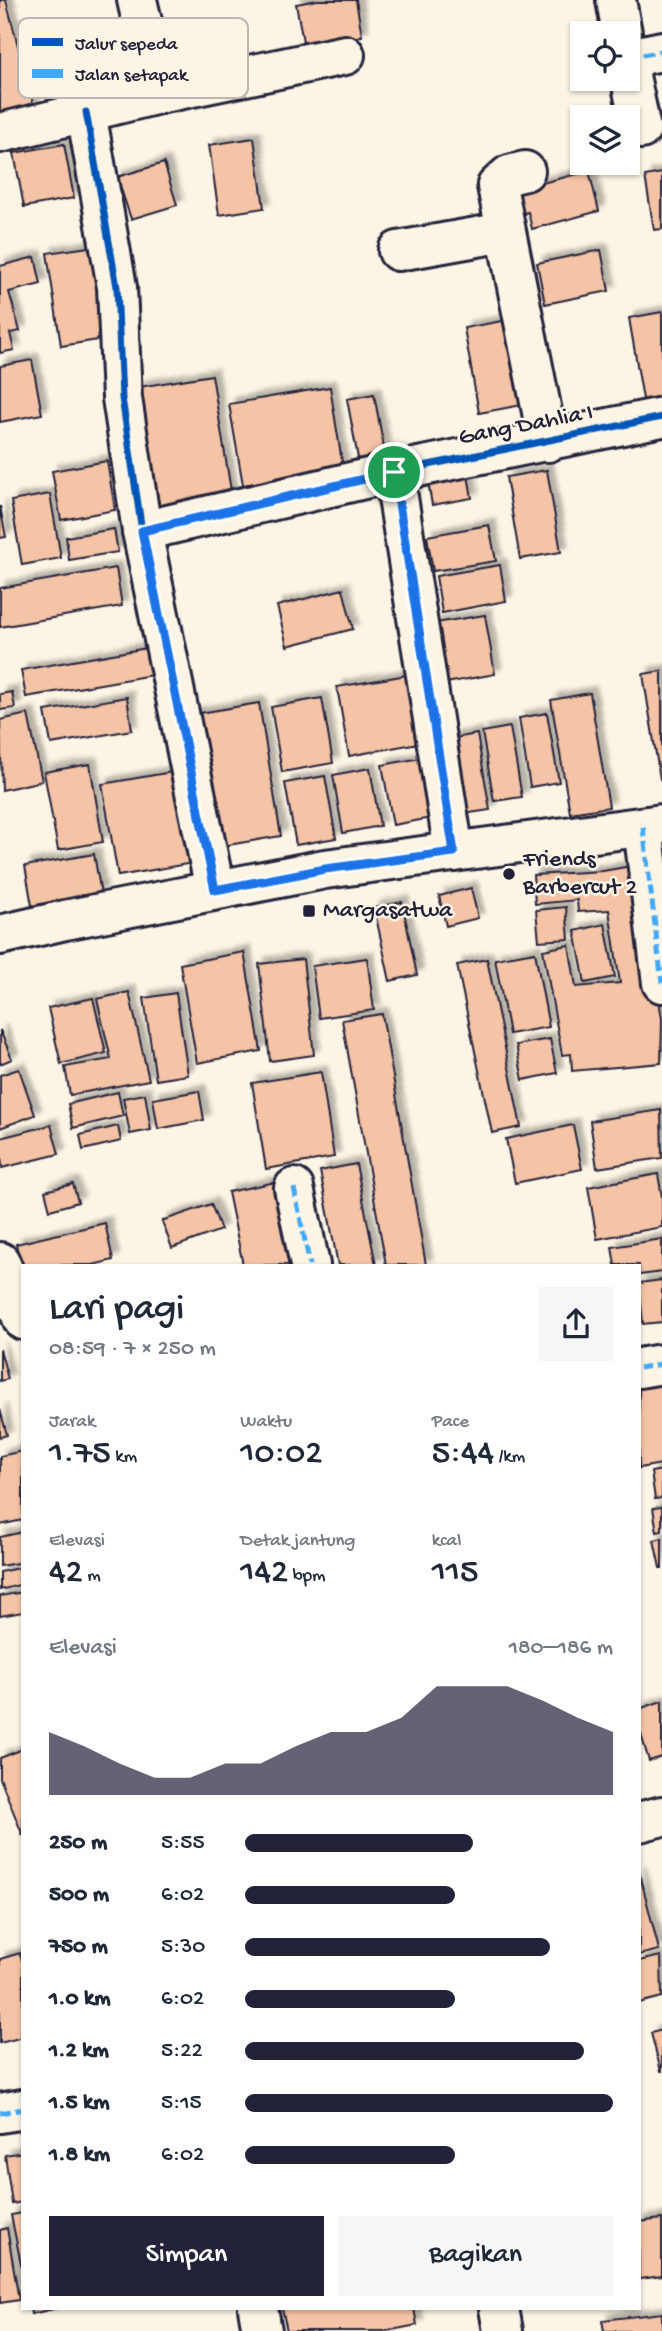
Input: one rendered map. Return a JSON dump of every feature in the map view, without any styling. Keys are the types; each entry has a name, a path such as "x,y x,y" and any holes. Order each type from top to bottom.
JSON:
{"street":[{"path":"138,0 142,18"},
{"path":"616,0 620,21"},
{"path":"640,56 662,51"},
{"path":"248,75 345,55"},
{"path":"633,91 641,129"},
{"path":"0,133 143,98"},
{"path":"86,112 117,287 122,398 142,531 215,890"},
{"path":"525,171 509,175 497,186 548,442"},
{"path":"398,251 505,232"},
{"name":"Gang Dahlia I","path":"142,531 394,472 662,417"},
{"path":"394,472 454,852"},
{"path":"0,935 65,919 325,869 653,826 662,983"},
{"path":"293,1188 310,1264"},
{"path":"641,1368 662,1364"},
{"path":"641,1821 662,1816"},
{"path":"0,2113 21,2109"},
{"path":"258,2310 262,2331"},
{"path":"499,2310 503,2331"}],"building":[{"path":"0,0 6,0 18,46 18,98 32,98 35,111 0,120"},
{"path":"317,0 356,0 362,36 304,47 296,4"},
{"path":"254,138 264,208 219,215 209,145"},
{"path":"64,144 74,198 24,207 14,153"},
{"path":"164,163 177,205 131,219 117,177"},
{"path":"662,173 662,229 654,230 645,176"},
{"path":"573,175 590,175 599,211 532,229 528,212 517,215 511,191"},
{"path":"96,246 110,338 61,346 47,253"},
{"path":"601,250 609,291 545,304 537,263"},
{"path":"35,257 41,284 9,292 20,331 10,333 14,350 0,353 0,266"},
{"path":"662,312 662,402 644,405 629,318"},
{"path":"508,320 522,405 479,413 464,328"},
{"path":"32,360 42,414 0,422 0,366"},
{"path":"212,375 233,503 161,516 139,387"},
{"path":"330,387 343,468 243,485 229,404"},
{"path":"374,394 386,459 359,464 347,399"},
{"path":"107,461 115,510 61,520 52,471"},
{"path":"547,470 561,552 520,559 506,477"},
{"path":"468,475 472,498 432,505 428,482"},
{"path":"50,494 61,558 22,565 11,501"},
{"path":"0,506 6,537 0,538"},
{"path":"489,525 496,561 433,571 427,536"},
{"path":"114,529 118,552 69,560 66,537"},
{"path":"500,565 506,601 442,613 436,576"},
{"path":"116,568 122,606 0,627 0,588"},
{"path":"343,589 353,629 287,646 277,606"},
{"path":"485,615 495,674 446,683 435,623"},
{"path":"153,647 158,674 26,697 21,670"},
{"path":"662,671 662,778 660,779 643,674"},
{"path":"413,674 424,742 349,756 337,687"},
{"path":"12,692 15,708 0,710 0,694"},
{"path":"590,693 609,807 570,813 551,700"},
{"path":"127,697 132,730 51,744 45,711"},
{"path":"322,698 333,763 282,772 271,707"},
{"path":"259,703 281,836 210,848 188,715"},
{"path":"547,713 559,782 530,787 519,718"},
{"path":"28,714 42,781 2,790 0,720"},
{"path":"510,727 522,797 494,801 482,732"},
{"path":"477,734 490,810 456,815 443,740"},
{"path":"432,756 442,816 393,825 382,765"},
{"path":"90,764 103,842 58,850 44,772"},
{"path":"370,768 380,826 343,833 333,775"},
{"path":"178,771 193,863 118,876 102,784"},
{"path":"325,776 336,838 296,845 285,783"},
{"path":"94,854 101,894 32,906 25,866"},
{"path":"637,865 662,1019 661,1063 572,1071 571,1054 562,1055 543,950 569,945 576,987 620,983 609,910 578,912 577,900 535,904 533,875 603,871"},
{"path":"471,888 478,918 446,926 439,896"},
{"path":"402,902 417,975 390,981 374,908"},
{"path":"566,907 569,939 539,941 536,910"},
{"path":"605,924 615,977 585,983 575,931"},
{"path":"244,952 261,1051 197,1063 180,964"},
{"path":"535,952 549,1027 509,1034 495,959"},
{"path":"367,958 374,1010 319,1018 312,966"},
{"path":"303,959 314,1055 270,1061 259,964"},
{"path":"487,959 521,1127 492,1133 457,965"},
{"path":"129,992 149,1080 70,1095 65,1067 111,1059 97,999"},
{"path":"176,993 188,1075 156,1080 144,998"},
{"path":"93,998 106,1053 61,1064 48,1008"},
{"path":"382,1014 426,1264 386,1264 342,1020"},
{"path":"0,1030 12,1059 0,1064"},
{"path":"550,1039 557,1073 523,1080 516,1045"},
{"path":"19,1069 35,1115 0,1128 0,1075"},
{"path":"321,1072 334,1157 266,1169 252,1083"},
{"path":"199,1091 204,1120 158,1129 153,1099"},
{"path":"118,1092 123,1116 73,1128 68,1104"},
{"path":"145,1094 151,1130 130,1134 123,1098"},
{"path":"661,1110 662,1158 597,1168 590,1121"},
{"path":"51,1125 59,1154 2,1168 0,1138"},
{"path":"573,1125 582,1169 515,1183 506,1139"},
{"path":"118,1126 121,1141 83,1150 80,1135"},
{"path":"356,1164 376,1264 338,1264 320,1171"},
{"path":"658,1174 662,1197 662,1227 597,1239 588,1187"},
{"path":"276,1182 293,1264 243,1264 228,1192"},
{"path":"73,1184 78,1202 50,1210 45,1191"},
{"path":"211,1204 221,1230 172,1248 162,1221"},
{"path":"105,1223 113,1260 97,1264 21,1265 16,1244"},
{"path":"662,1239 662,1272 641,1275 641,1264 615,1264 612,1247"},
{"path":"662,1280 662,1322 643,1324 641,1283"},
{"path":"0,1349 8,1379 0,1381"},
{"path":"660,1375 662,1464 641,1468 641,1379"},
{"path":"0,1409 7,1435 0,1437"},
{"path":"21,1451 21,1520 0,1525 0,1456"},
{"path":"662,1470 662,1498 655,1499 651,1472"},
{"path":"662,1507 662,1531 657,1532 653,1508"},
{"path":"21,1532 21,1562 0,1566 0,1537"},
{"path":"662,1538 662,1568 660,1568 654,1540"},
{"path":"21,1567 21,1585 0,1590 0,1572"},
{"path":"21,1592 21,1612 0,1616 0,1596"},
{"path":"662,1701 662,1757 649,1761 641,1735 641,1708"},
{"path":"21,1750 21,1831 0,1778 0,1758"},
{"path":"641,1879 659,1950 641,1954"},
{"path":"20,1953 21,1957 21,2038 0,2043 0,1959"},
{"path":"661,1956 662,1997 641,2002 641,1961"},
{"path":"662,2030 662,2071 661,2071 651,2033"},
{"path":"21,2152 21,2202 12,2204 5,2155"},
{"path":"21,2213 21,2264 11,2215"},
{"path":"662,2219 662,2276 641,2279 641,2222"},
{"path":"7,2228 19,2300 0,2303 0,2230"},
{"path":"30,2310 49,2310 31,2314"},
{"path":"282,2310 414,2310 417,2325 387,2331 287,2331"},
{"path":"662,2313 662,2331 604,2331 602,2320"}],"marked path":[{"path":"640,56 662,51"},
{"path":"643,827 662,983"},
{"path":"294,1188 310,1264"},
{"path":"641,1368 662,1364"},
{"path":"0,2113 21,2109"}],"cycle path":[{"path":"86,112 117,287 122,398 142,531"},
{"path":"215,890 142,531 394,472 662,417"},
{"path":"394,472 454,852"}],"place":[{"name":"Friends Barbercut 2","path":"509,874"},
{"name":"Margasatwa","path":"309,911"}],"route":[{"path":"394,472 454,852 325,869 215,890 142,531 394,472"}]}
